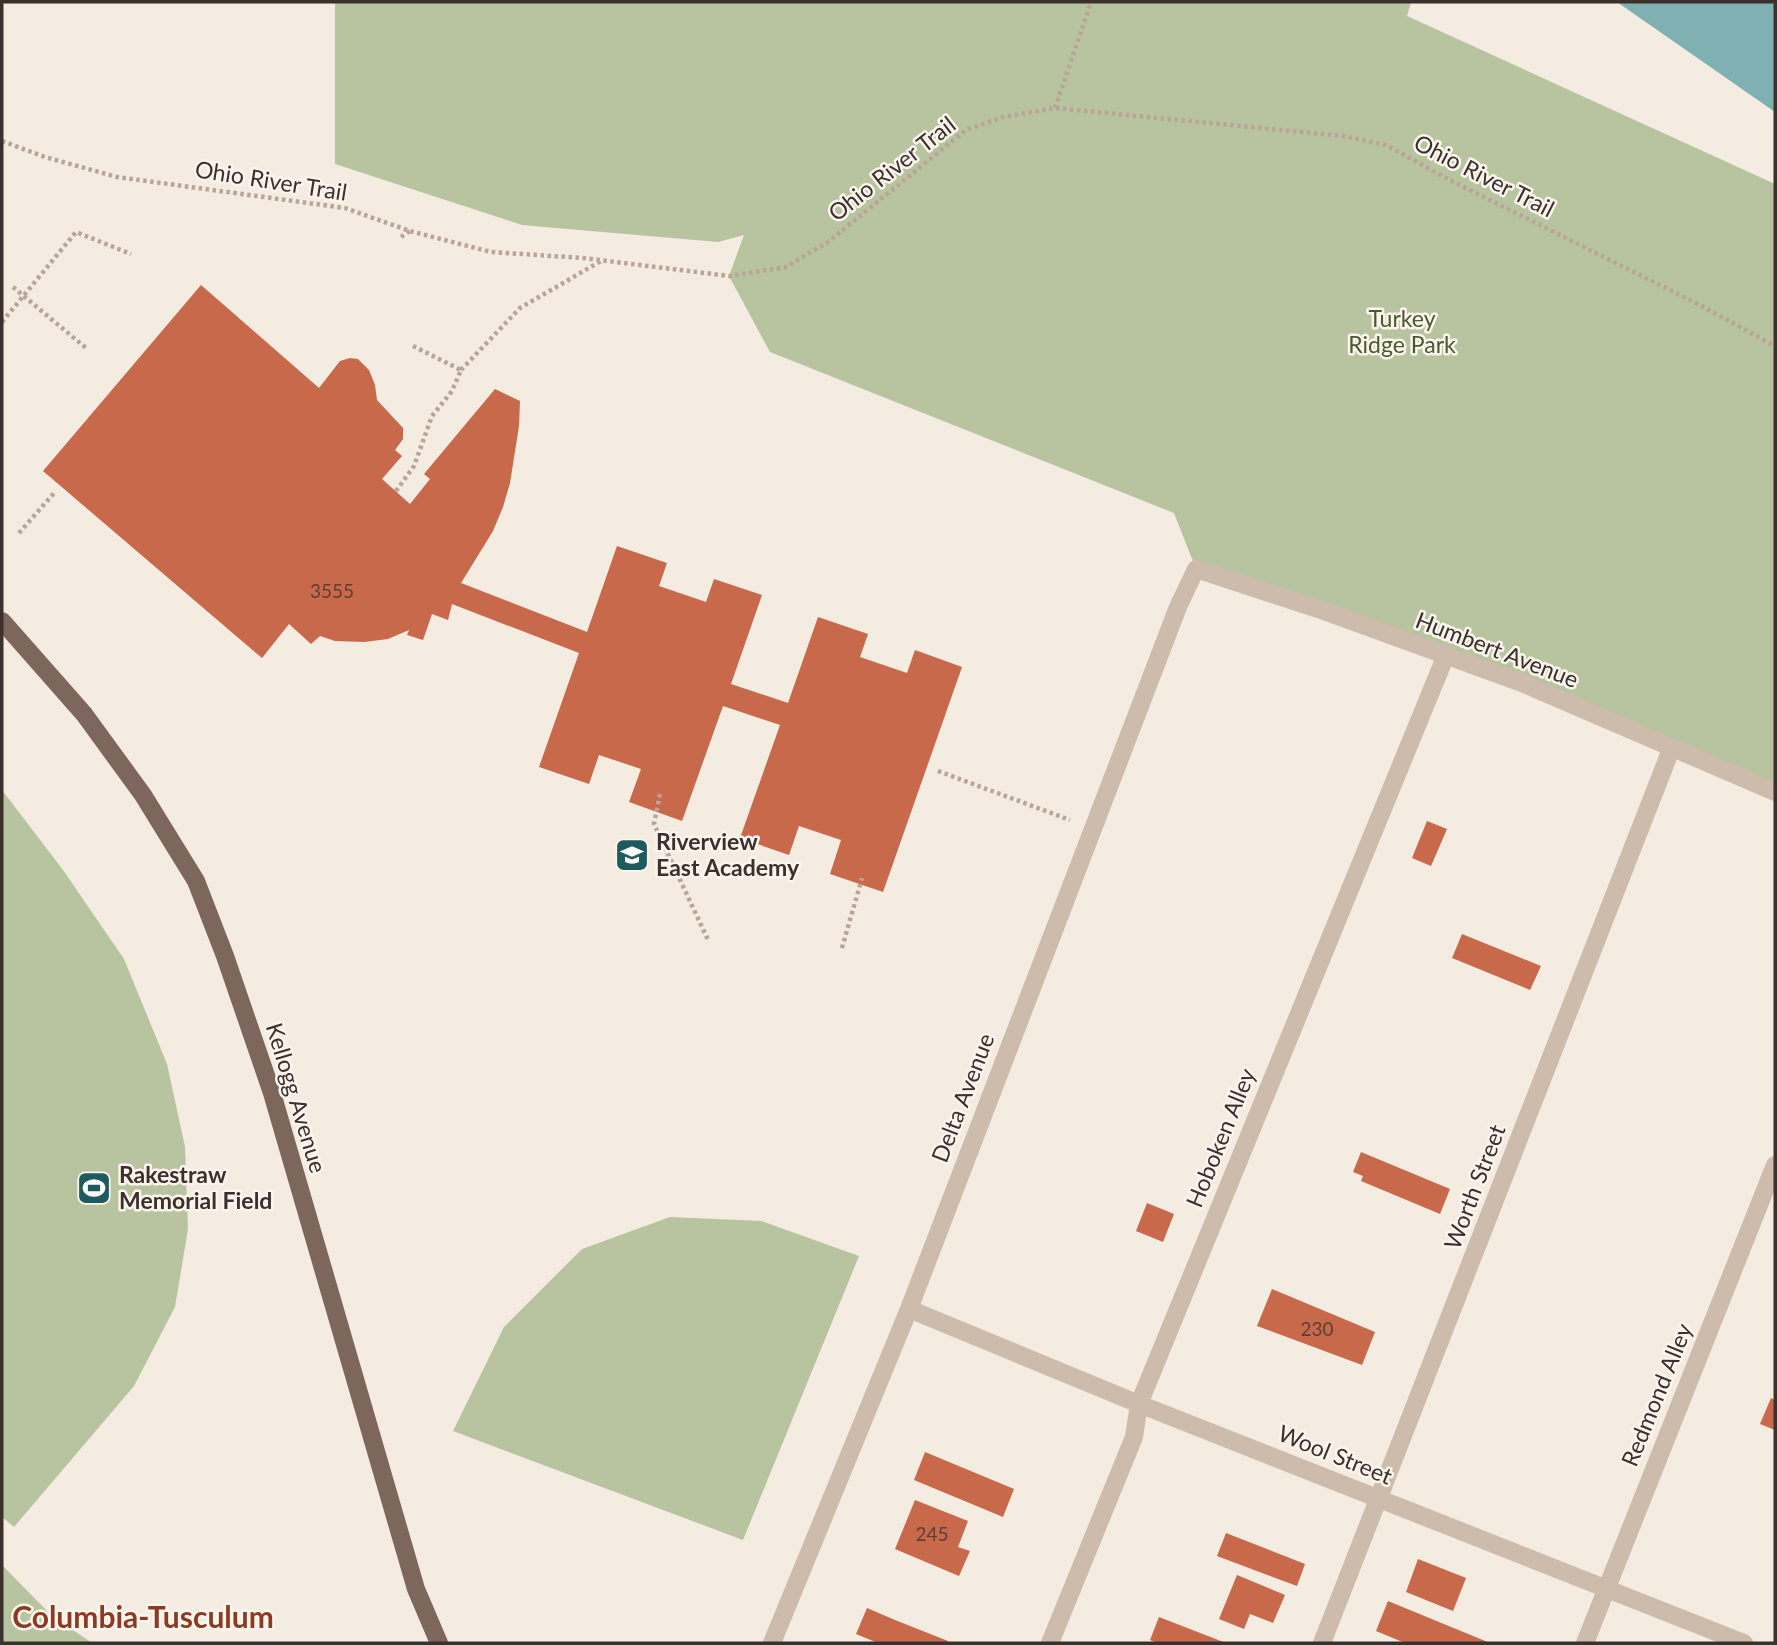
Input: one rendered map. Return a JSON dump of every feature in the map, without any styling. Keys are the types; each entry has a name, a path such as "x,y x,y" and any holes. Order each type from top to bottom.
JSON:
{"main road":[{"name":"Kellogg Avenue","path":"2,621 84,714 143,795 196,881 272,1093 415,1589 439,1643"}],"street":[{"name":"Humbert Avenue","path":"1196,569 1522,683 1775,792"},
{"name":"Delta Avenue","path":"772,1643 909,1309 1178,607 1196,569"},
{"name":"Hoboken Alley","path":"1050,1643 1133,1437 1139,1404 1446,655"},
{"name":"Worth Street","path":"1322,1643 1672,747"},
{"name":"Redmond Alley","path":"1586,1643 1775,1165"},
{"name":"Wool Street","path":"909,1309 1139,1404 1744,1643"}],"path":[{"path":"1055,108 1091,2"},
{"name":"Ohio River Trail","path":"2,141 45,157 117,177 345,208 410,231 491,252 602,261 729,276 786,267 828,242 966,130 1003,117 1055,108 1343,136 1386,145 1775,346"},
{"path":"401,237 410,231"},
{"path":"2,322 76,232 131,254"},
{"path":"396,491 414,466 432,416 452,391 461,370 520,308 602,261"},
{"path":"13,287 86,348"},
{"path":"411,345 461,370"},
{"path":"19,533 55,492"},
{"path":"938,771 1093,829"},
{"path":"660,794 654,824 709,942"},
{"path":"842,948 862,878"}],"green space":[{"name":"Turkey Ridge Park","path":"335,2 1411,2 1407,16 1775,184 1775,792 1522,683 1196,569 1174,513 770,352 729,276 744,235 718,242 522,225 335,164"},
{"name":"Rakestraw Memorial Field","path":"2,790 63,870 124,959 167,1064 185,1147 188,1229 175,1307 134,1386 14,1527 2,1517"},
{"path":"670,1217 761,1221 859,1256 743,1540 453,1431 504,1327 582,1249"},
{"path":"2,1565 51,1615 92,1643 2,1643"}],"water":[{"path":"1617,2 1775,2 1775,112"}],"building":[{"path":"201,285 319,388 340,361 358,359 369,370 377,400 403,428 403,439 395,450 402,456 382,479 410,504 430,479 424,474 495,389 520,401 510,483 503,507 493,531 461,583 587,632 617,546 667,563 659,586 706,602 714,579 762,595 731,684 788,703 818,617 868,634 860,657 907,673 915,650 962,667 883,892 830,874 841,840 799,826 789,855 740,838 780,725 723,706 682,821 629,802 641,769 599,755 589,784 539,767 579,653 452,604 448,620 432,614 423,640 407,635 409,630 388,639 364,642 335,641 320,636 311,644 289,624 262,658 43,471"},
{"path":"1427,821 1447,829 1431,866 1412,858"},
{"path":"1462,934 1541,966 1530,990 1452,958"},
{"path":"1361,1152 1450,1189 1440,1214 1361,1181 1363,1176 1353,1172"},
{"path":"1147,1203 1174,1214 1163,1242 1136,1231"},
{"path":"1272,1289 1375,1332 1362,1365 1257,1326"},
{"path":"1771,1398 1775,1400 1775,1430 1760,1424"},
{"path":"925,1452 1014,1489 1003,1517 914,1480"},
{"path":"915,1500 968,1521 958,1547 970,1551 959,1576 895,1549"},
{"path":"1226,1533 1305,1564 1297,1586 1217,1556"},
{"path":"1418,1559 1466,1578 1453,1611 1406,1592"},
{"path":"1237,1575 1285,1595 1273,1623 1250,1614 1244,1629 1219,1619"},
{"path":"1388,1601 1490,1643 1405,1643 1376,1631"},
{"path":"867,1608 948,1641 878,1643 856,1634"},
{"path":"1159,1617 1226,1643 1157,1643 1150,1640"}],"place":[{"name":"Riverview East Academy","path":"632,855"},
{"name":"Rakestraw Memorial Field","path":"94,1188"}],"district":[{"name":"Columbia-Tusculum","path":"143,1618"}]}
